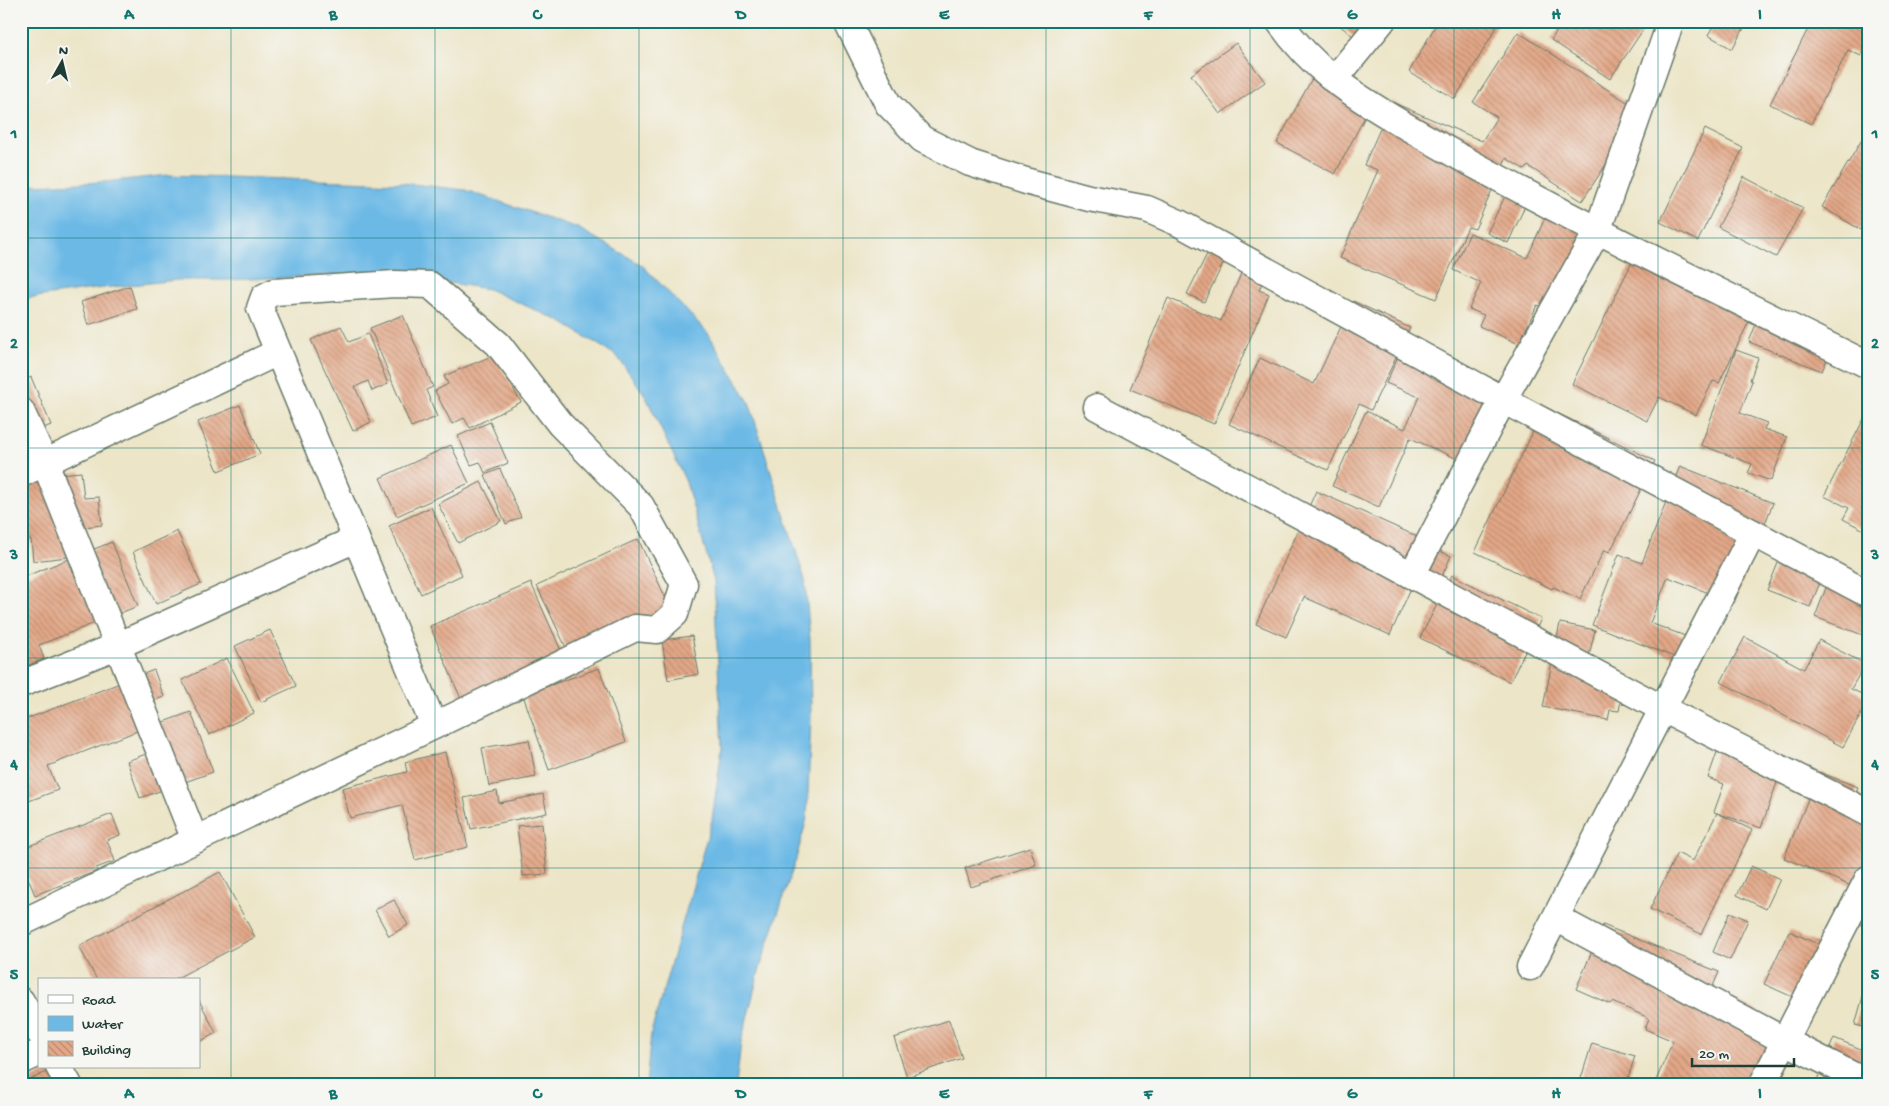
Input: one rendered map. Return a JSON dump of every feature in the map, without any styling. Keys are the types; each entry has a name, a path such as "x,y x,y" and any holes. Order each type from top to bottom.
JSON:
{"street":[{"path":"847,21 888,104 922,139 970,163 1029,182 1089,198 1147,210 1179,223 1503,400 1868,594"},
{"path":"1279,21 1289,35 1334,80 1353,95 1442,147 1597,232 1868,365"},
{"path":"1334,80 1382,21"},
{"path":"1412,575 1503,400 1597,232 1671,21"},
{"path":"21,923 434,726 635,628 657,630 675,614 684,584 641,506 560,424 498,344 430,285 395,284 274,292 264,297 260,308 434,726"},
{"path":"21,474 278,352"},
{"path":"1097,407 1663,708 1868,813"},
{"path":"21,411 45,463 194,840"},
{"path":"1530,967 1754,534"},
{"path":"21,684 118,646 356,539"},
{"path":"1762,1085 1868,878"},
{"path":"1556,918 1785,1041 1868,1083"},
{"path":"21,1001 38,1030"},
{"path":"21,1061 38,1053"},
{"path":"60,1068 69,1085"}],"water":[{"path":"169,175 403,183 465,190 578,228 642,265 708,333 749,402 805,580 810,640 811,718 807,818 796,859 760,968 741,1042 736,1085 646,1085 651,1033 712,820 722,748 714,581 686,482 645,395 617,356 560,321 488,289 385,273 228,280 177,280 21,299 21,180 33,185 104,182"}],"building":[{"path":"1334,21 1381,21 1363,44"},
{"path":"1438,21 1500,21 1455,99 1409,72"},
{"path":"1563,21 1649,21 1610,79 1551,40"},
{"path":"1716,21 1748,21 1732,49 1708,35"},
{"path":"1812,21 1868,21 1868,42 1861,56 1848,50 1811,124 1770,104"},
{"path":"1518,32 1641,111 1582,201 1528,166 1525,170 1506,158 1475,229 1468,227 1436,299 1340,258 1378,170 1364,165 1392,102 1482,141 1497,117 1473,102"},
{"path":"1236,43 1265,82 1220,114 1191,75"},
{"path":"1315,73 1372,103 1335,174 1277,143"},
{"path":"1705,129 1743,148 1698,241 1660,222"},
{"path":"1864,136 1868,139 1868,234 1822,207"},
{"path":"1744,177 1803,208 1776,257 1718,227"},
{"path":"1512,182 1532,191 1508,243 1487,233"},
{"path":"1553,200 1605,223 1560,315 1537,305 1519,344 1479,326 1484,315 1469,309 1481,283 1453,270 1470,233 1527,258"},
{"path":"1213,242 1230,250 1204,302 1187,294"},
{"path":"1640,246 1758,303 1719,383 1713,381 1696,415 1659,397 1647,421 1572,384"},
{"path":"1248,257 1269,266 1259,290 1269,294 1214,424 1130,389 1168,298 1221,321"},
{"path":"130,286 137,309 88,325 81,302"},
{"path":"1353,301 1410,328 1371,410 1359,404 1328,470 1229,424 1260,358 1314,384"},
{"path":"1760,314 1834,344 1822,371 1749,342"},
{"path":"403,315 433,387 426,390 437,417 411,427 370,328"},
{"path":"341,326 349,342 368,334 388,384 372,391 368,381 355,387 371,422 353,431 311,340"},
{"path":"1406,339 1512,387 1469,464 1410,438 1379,507 1332,486 1366,411 1405,429 1419,397 1386,383"},
{"path":"1736,350 1758,358 1740,413 1767,423 1764,429 1787,437 1771,481 1748,473 1752,464 1701,445"},
{"path":"494,355 521,402 470,428 464,418 452,424 435,391 448,384 444,376"},
{"path":"31,377 51,425 21,437 21,382"},
{"path":"240,405 260,454 218,471 198,422"},
{"path":"1545,407 1655,461 1610,552 1604,550 1580,599 1553,587 1552,589 1475,552"},
{"path":"1868,411 1868,532 1843,519 1849,508 1824,496"},
{"path":"490,422 508,463 485,473 480,462 471,465 458,436"},
{"path":"451,445 469,483 397,516 380,478"},
{"path":"1680,466 1773,503 1734,603 1668,577 1650,623 1696,640 1687,662 1592,625 1619,554 1642,563"},
{"path":"500,469 521,517 506,524 485,475"},
{"path":"81,472 84,498 99,497 102,525 65,529 68,557 33,561 31,539 21,540 21,478"},
{"path":"481,482 501,521 458,543 438,504"},
{"path":"1316,491 1416,536 1415,540 1451,556 1437,587 1416,577 1390,635 1304,597 1286,637 1256,624"},
{"path":"431,507 462,575 421,594 389,526"},
{"path":"177,531 201,584 156,604 133,552"},
{"path":"638,539 670,607 569,654 537,586"},
{"path":"112,542 138,606 39,645 44,659 21,668 21,578"},
{"path":"1785,546 1828,563 1810,607 1767,590"},
{"path":"1833,569 1868,582 1868,637 1815,617"},
{"path":"1452,575 1541,619 1510,682 1420,638"},
{"path":"531,583 563,655 461,699 430,626"},
{"path":"1560,623 1595,630 1588,660 1623,689 1619,711 1610,710 1608,720 1543,707"},
{"path":"270,630 296,686 261,702 235,646"},
{"path":"692,636 699,674 668,680 662,640"},
{"path":"1745,637 1804,669 1819,640 1865,664 1851,689 1868,697 1868,701 1843,747 1721,682"},
{"path":"227,658 254,713 209,735 182,680"},
{"path":"599,668 626,742 549,770 523,695"},
{"path":"154,670 164,697 151,701 152,726 191,712 213,772 140,798 127,761 146,754 137,731 48,766 58,790 21,804 21,721"},
{"path":"1722,738 1785,760 1761,828 1714,812 1724,784 1708,778"},
{"path":"529,740 536,777 489,786 482,748"},
{"path":"445,752 468,847 415,860 402,805 350,818 342,788 407,772 405,762"},
{"path":"1819,772 1858,787 1853,799 1868,805 1868,888 1866,892 1784,858"},
{"path":"497,791 499,803 543,794 547,813 471,829 464,798"},
{"path":"1717,813 1752,830 1701,934 1650,909 1677,853 1693,861"},
{"path":"112,814 120,835 107,840 115,861 96,868 97,871 35,895 21,861 21,849"},
{"path":"542,824 547,874 523,876 517,826"},
{"path":"1030,847 1036,865 971,887 965,868"},
{"path":"1751,866 1780,879 1766,909 1737,895"},
{"path":"220,872 255,937 177,978 96,978 79,946"},
{"path":"394,900 408,925 389,936 375,910"},
{"path":"1730,912 1748,920 1730,960 1713,952"},
{"path":"1603,925 1719,972 1711,991 1758,1011 1748,1033 1787,1050 1772,1085 1654,1085 1673,1041 1645,1029 1649,1018 1576,989"},
{"path":"1789,931 1833,951 1808,1004 1764,984"},
{"path":"1868,982 1868,1028 1855,1025"},
{"path":"200,1002 216,1033 200,1041"},
{"path":"949,1020 962,1058 907,1077 894,1038"},
{"path":"1834,1038 1868,1052 1868,1085 1815,1085"},
{"path":"1592,1043 1635,1056 1626,1085 1579,1085"},
{"path":"58,1068 81,1085 21,1085"}]}
